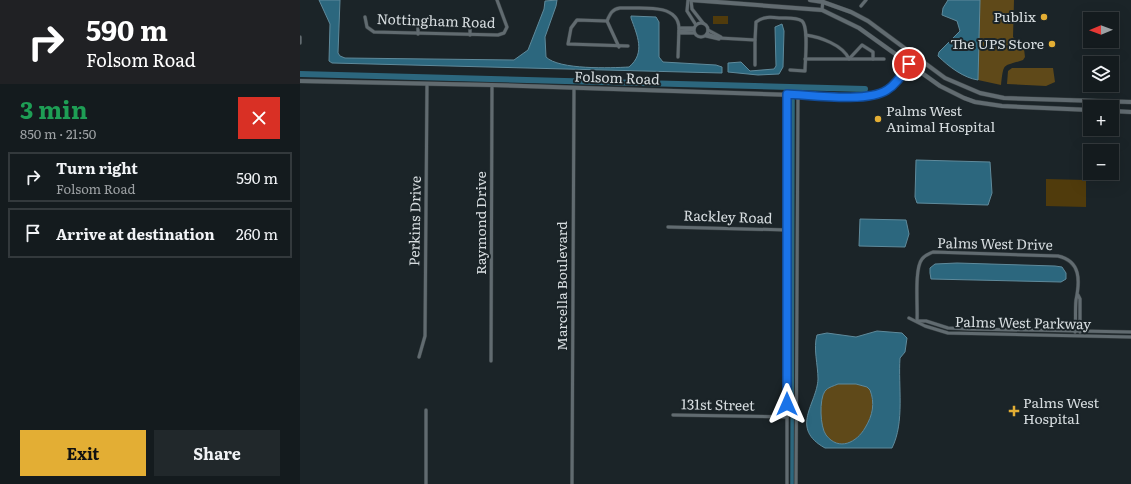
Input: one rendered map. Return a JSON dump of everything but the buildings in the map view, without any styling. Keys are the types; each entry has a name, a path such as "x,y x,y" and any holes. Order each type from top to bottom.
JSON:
{"main road":[{"path":"690,0 822,10 859,28 950,92 975,102 1002,106 1083,110"},
{"path":"810,0 823,1 851,12 955,84 987,94 1019,99 1131,102"},
{"name":"Folsom Road","path":"300,81 492,85 856,97 880,94 895,84 915,55"},
{"path":"1119,111 1131,112"}],"street":[{"name":"Nottingham Road","path":"365,18 367,27 374,32 498,35 504,33 507,27 497,0"},
{"path":"690,0 692,9 707,26 707,33"},
{"path":"690,0 687,11 694,29 699,38 707,33"},
{"path":"861,6 866,0"},
{"path":"816,9 817,1"},
{"path":"822,10 823,1"},
{"path":"619,46 607,21 610,14 615,9 659,10 671,12 676,16 679,31 678,57"},
{"path":"755,65 756,22 766,17 795,18 800,20 805,26 806,71 790,70"},
{"path":"607,21 576,20 571,28 568,44 628,46"},
{"path":"418,21 418,34"},
{"path":"470,23 470,35"},
{"path":"679,31 694,29 703,23"},
{"path":"707,33 718,38 756,40"},
{"path":"806,35 819,37 847,53 849,59"},
{"path":"300,37 300,43"},
{"path":"849,59 862,45 873,52 873,59"},
{"path":"806,59 884,59"},
{"name":"Perkins Drive","path":"419,357 425,336 427,84"},
{"name":"Raymond Drive","path":"492,85 492,361"},
{"name":"Marcella Boulevard","path":"572,484 574,88"},
{"path":"787,94 787,484"},
{"path":"796,484 798,95"},
{"name":"Rackley Road","path":"668,227 787,230"},
{"name":"Palms West Drive","path":"917,321 920,263 927,255 933,252 1064,257 1073,264 1079,279 1075,332"},
{"name":"Palms West Drive","path":"1078,295 1080,300 1080,332"},
{"name":"Palms West Parkway","path":"909,318 925,326 948,332 1131,337"},
{"name":"Palms West Parkway","path":"917,321 926,321 948,328 1075,332 1131,332"},
{"path":"426,410 426,484"},
{"name":"131st Street","path":"673,415 787,417"}],"shaded area":[{"path":"980,0 1014,0 1013,37 1024,49 1025,57 1023,60 1005,66 1001,85 978,80"},
{"path":"713,16 728,16 728,24 713,24"},
{"path":"1012,68 1053,68 1055,82 1046,86 1007,84 1008,71"},
{"path":"1046,179 1086,180 1086,207 1046,206"},
{"path":"838,384 856,384 867,387 870,390 872,400 871,414 862,433 853,441 842,444 836,443 826,435 822,426 820,413 821,400 825,391"}],"water":[{"path":"319,0 340,0 338,53 340,56 345,58 514,60 528,50 544,9 545,1 557,0 545,37 546,57 553,61 573,66 610,68 629,67 634,62 639,50 639,44 631,16 656,17 659,22 659,57 663,62 716,65 722,67 722,73 332,63 329,61 330,24"},
{"path":"948,0 980,0 978,80 967,77 957,71 938,56 939,52 960,31 957,21 942,15 943,8"},
{"path":"782,24 784,31 783,67 779,74 758,75 728,72 728,63 741,62 750,71 774,69 776,66 775,27"},
{"path":"916,160 990,162 992,193 988,205 917,203 915,197"},
{"path":"860,219 906,220 909,234 905,247 859,246"},
{"path":"957,263 1062,267 1066,273 1066,279 1061,282 931,279 930,268 935,264"},
{"path":"877,331 902,333 907,338 905,352 900,358 900,415 896,438 892,448 825,448 814,440 809,432 807,424 808,415 817,388 818,379 816,351 817,335 827,333 856,337","holes":["838,384 856,384 867,387 870,390 873,404 870,418 862,433 853,441 842,444 836,443 826,435 822,426 821,406 823,395 828,388"]}],"waterway":[{"path":"300,74 865,89"},
{"path":"792,484 793,100"}],"place":[{"name":"Publix","path":"1044,17"},
{"name":"The UPS Store","path":"1052,44"},
{"name":"Palms West Animal Hospital","path":"878,119"},
{"name":"Palms West Hospital","path":"1014,411"}],"route":[{"path":"787,404 787,94 856,97 880,94 895,84 909,64"}]}
